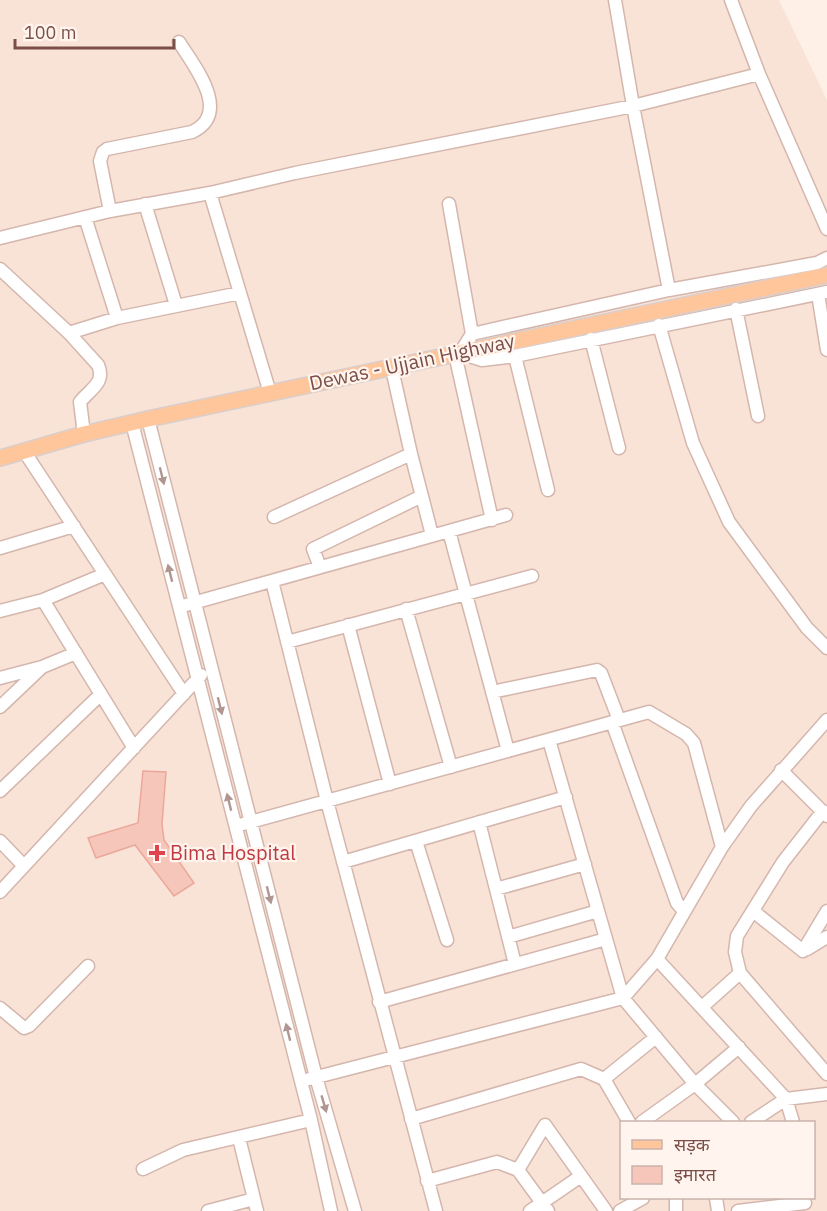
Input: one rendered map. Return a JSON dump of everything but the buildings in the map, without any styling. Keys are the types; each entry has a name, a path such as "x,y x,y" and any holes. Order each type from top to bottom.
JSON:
{"main road":[{"name":"Dewas - Ujjain Highway","path":"0,458 84,434 148,419 392,369 492,345 710,302 827,275"}],"street":[{"path":"615,0 669,290"},
{"path":"731,0 759,74 827,229"},
{"path":"110,211 100,161 103,152 107,149 192,132 201,128 210,115 207,90 179,42"},
{"path":"0,238 110,211 210,193 306,171 633,105 759,74"},
{"path":"210,193 270,393"},
{"path":"145,204 176,305"},
{"path":"449,204 472,334"},
{"path":"85,217 117,318"},
{"path":"457,353 472,334 669,290 818,263 827,258"},
{"path":"0,269 69,333 99,365 101,372 99,383 80,402 84,434"},
{"path":"69,333 117,318 240,293"},
{"path":"457,353 482,360 515,356 822,293 827,351"},
{"path":"736,309 758,416"},
{"path":"659,325 693,442 729,522 807,628 827,648"},
{"path":"591,339 619,448"},
{"path":"457,353 492,520"},
{"path":"515,356 548,490"},
{"path":"392,369 432,535"},
{"path":"148,419 316,1077 355,1211"},
{"path":"132,423 301,1082 331,1211"},
{"path":"24,451 184,694"},
{"path":"274,517 411,454"},
{"path":"320,567 313,549 422,496"},
{"path":"178,607 506,515"},
{"path":"0,548 74,525"},
{"path":"449,531 508,751"},
{"path":"0,611 43,600 105,574"},
{"path":"287,642 532,576"},
{"path":"272,581 327,801 436,1211"},
{"path":"43,600 134,748"},
{"path":"406,609 451,767"},
{"path":"348,626 390,784"},
{"path":"0,678 42,667 76,653"},
{"path":"0,892 210,664"},
{"path":"0,707 42,667"},
{"path":"492,692 597,670 601,673 677,903 684,911"},
{"path":"0,791 101,694"},
{"path":"235,827 649,712 686,734 694,743 722,847"},
{"path":"301,1082 623,998 657,958 722,847 751,806 827,720"},
{"path":"549,740 623,998 695,1084 732,1121"},
{"path":"781,770 825,813 783,862 737,936 735,952 741,973 827,1074"},
{"path":"343,862 566,797"},
{"path":"479,822 515,964"},
{"path":"0,841 24,866"},
{"path":"416,841 447,940"},
{"path":"496,889 585,864"},
{"path":"508,936 598,911"},
{"path":"753,911 803,951"},
{"path":"803,951 827,911"},
{"path":"803,951 827,937"},
{"path":"380,1002 606,939"},
{"path":"657,958 786,1099 793,1121"},
{"path":"0,1008 24,1028 29,1026 88,966"},
{"path":"702,1007 741,973"},
{"path":"604,1079 656,1038"},
{"path":"643,1121 695,1084 739,1047"},
{"path":"411,1119 581,1069 604,1079 628,1121"},
{"path":"753,1121 786,1099 827,1094"},
{"path":"143,1169 183,1150 310,1120"},
{"path":"518,1170 545,1125 606,1211"},
{"path":"208,1211 256,1205 239,1138"},
{"path":"427,1180 497,1162 518,1170 545,1207"},
{"path":"530,1211 545,1207 581,1176"},
{"path":"620,1211 640,1199"},
{"path":"738,1211 806,1204"}],"shaded area":[{"path":"0,0 779,0 827,100 827,1211 0,1211"}],"place":[{"name":"Bima Hospital","path":"157,853"}]}
